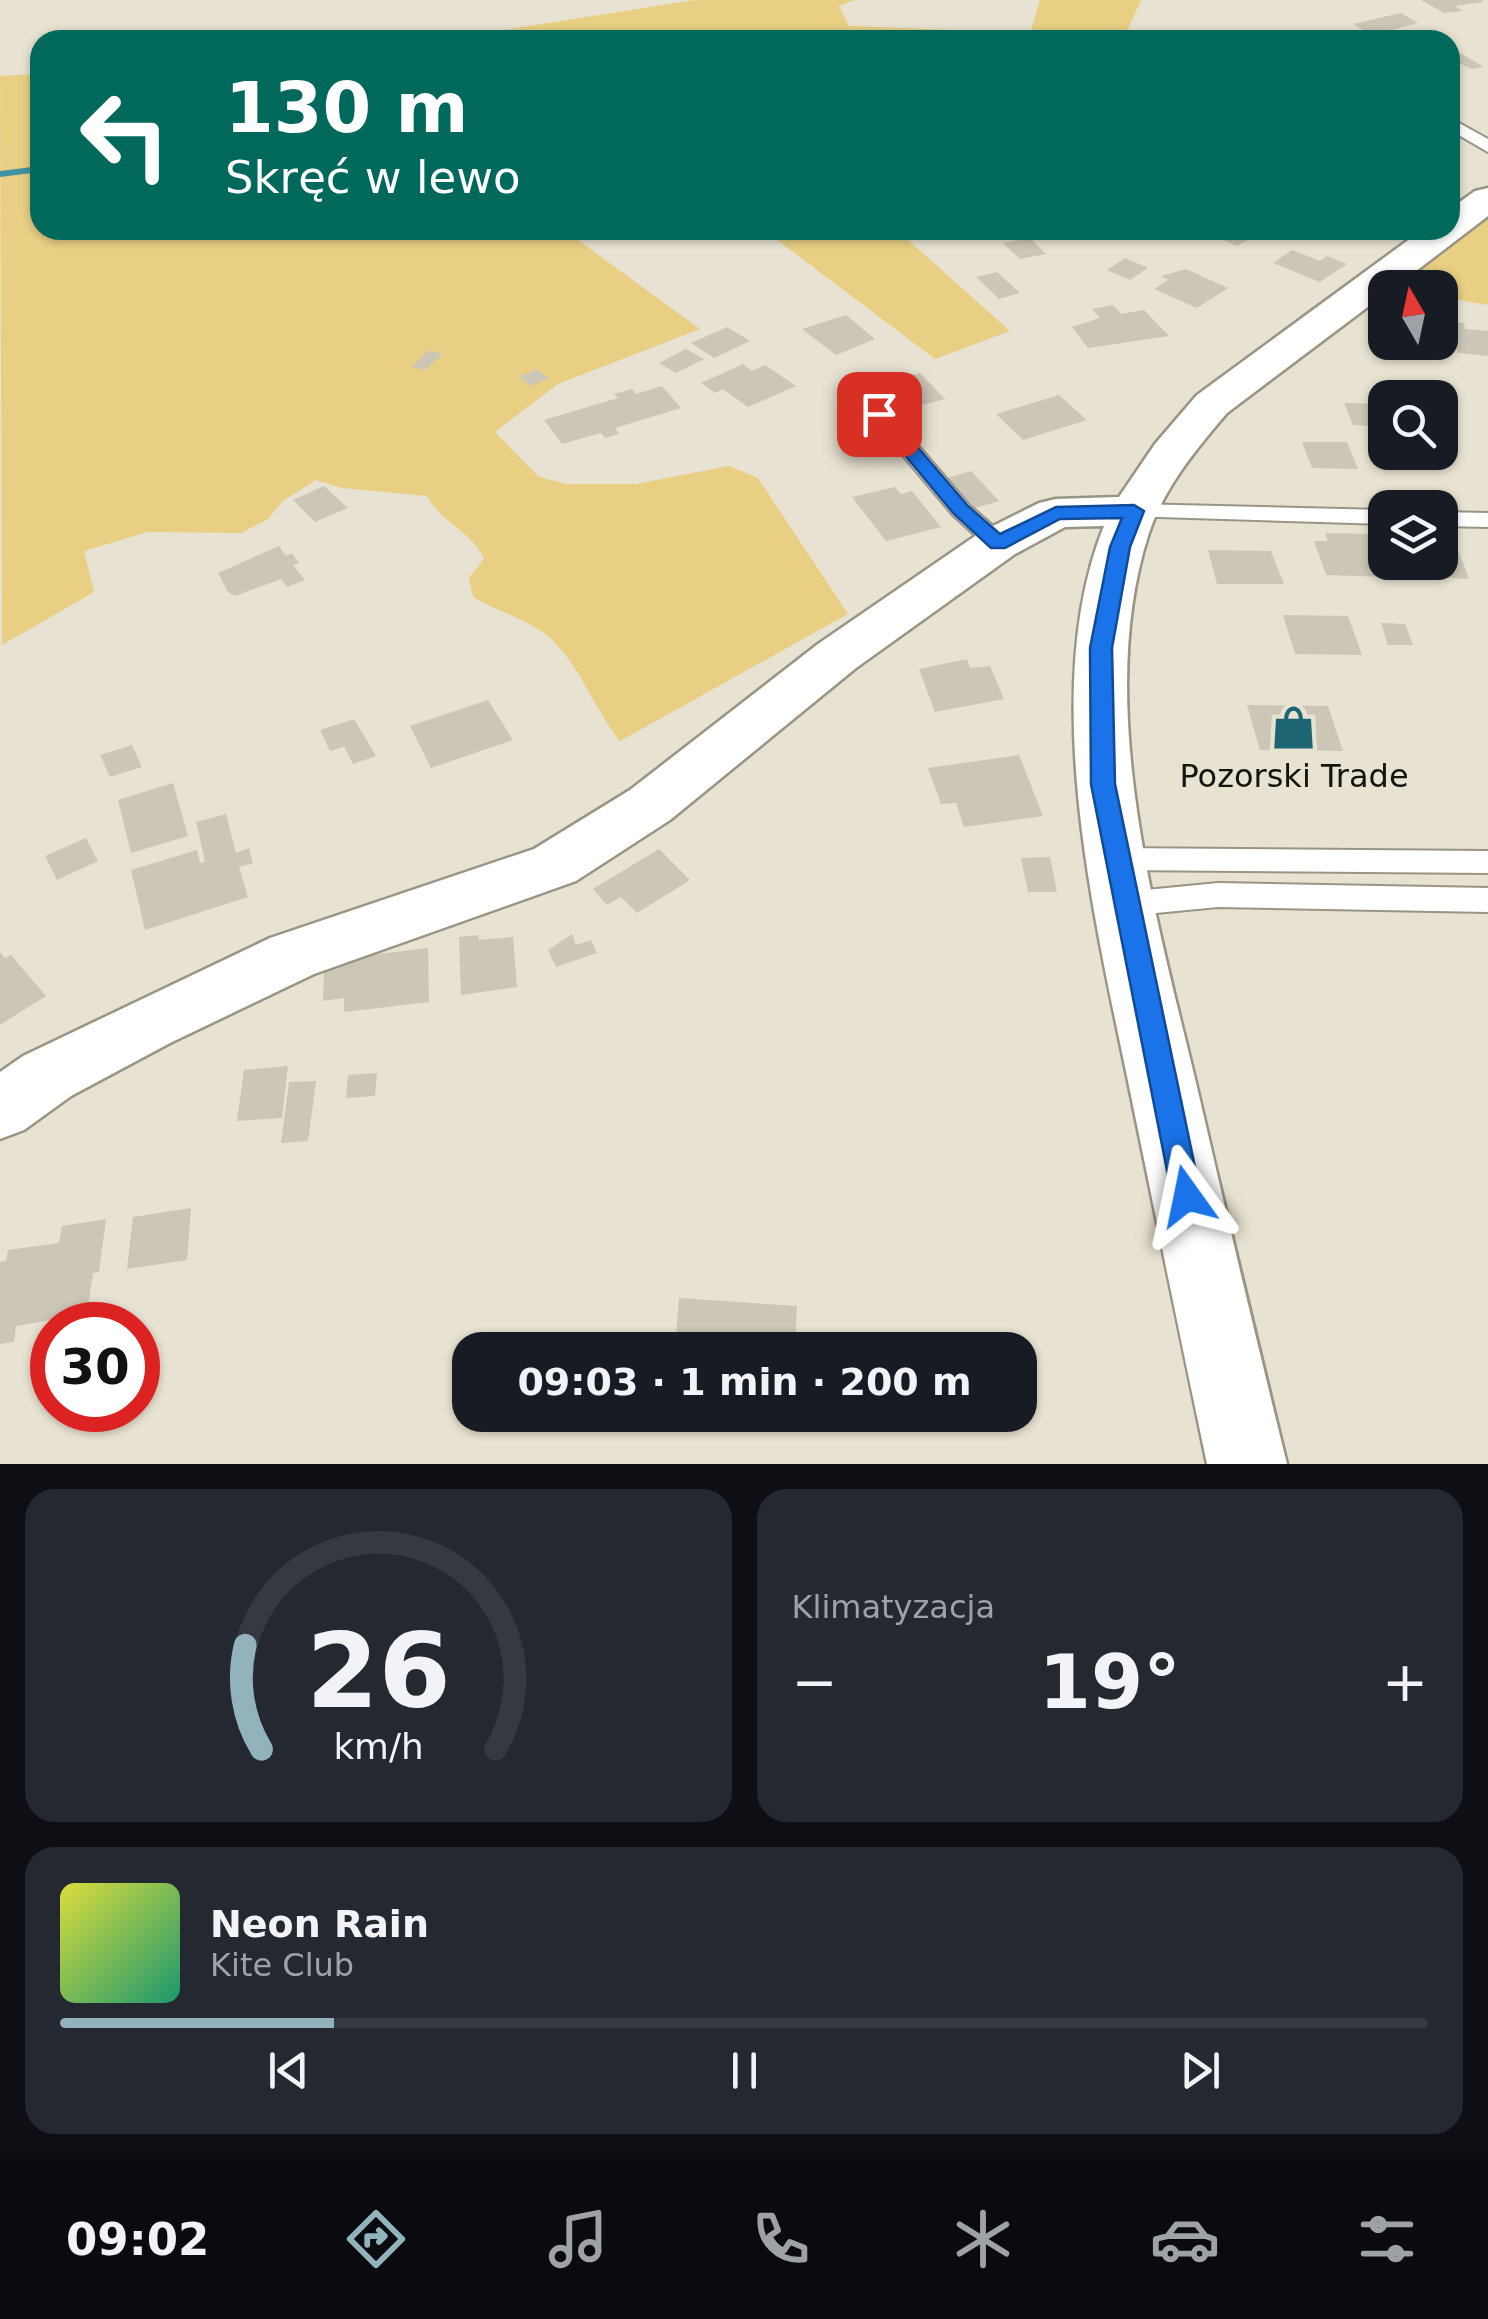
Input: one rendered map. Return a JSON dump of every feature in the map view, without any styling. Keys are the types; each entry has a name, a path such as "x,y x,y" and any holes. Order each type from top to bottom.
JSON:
{"street":[{"path":"1460,220 1488,200"},
{"path":"1247,1464 1103,784 1101,648 1120,547 1134,511 1181,438 1212,404 1433,240"},
{"path":"0,1109 80,1058 292,956 555,865 650,805 837,656 998,543 1056,513 1134,511"}],"lane":[{"path":"1460,129 1488,147"},
{"path":"879,414 961,510 998,543"},
{"path":"1134,511 1368,518"},
{"path":"1458,519 1488,520"},
{"path":"1121,882 1488,862"},
{"path":"1121,882 1218,895 1488,900"}],"shaded area":[{"path":"695,0 855,0 839,6 849,26 952,30 503,30"},
{"path":"1040,0 1141,0 1128,30 1031,30"},
{"path":"30,74 30,240 578,240 700,329 558,384 495,432 539,477 567,484 636,484 729,466 758,478 848,614 620,741 570,661 549,637 473,597 469,578 484,559 472,541 427,496 342,488 316,480 283,501 268,519 241,533 148,532 84,551 94,592 2,645 0,76"},
{"path":"1488,206 1488,305 1458,300 1458,270 1412,270 1448,240 1460,240 1460,230"},
{"path":"777,240 908,240 1010,331 935,359"}],"building":[{"path":"1421,0 1483,2 1455,6 1463,11 1444,13"},
{"path":"1401,13 1418,23 1391,30 1363,30 1353,24"},
{"path":"1460,53 1484,67 1471,69 1460,64"},
{"path":"1032,240 1046,254 1020,259 1003,243"},
{"path":"1224,240 1248,240 1237,246"},
{"path":"1292,250 1320,261 1327,256 1347,264 1320,282 1273,263"},
{"path":"1125,258 1148,268 1130,280 1107,270"},
{"path":"1186,269 1228,288 1197,308 1154,289 1168,280 1161,276"},
{"path":"997,272 1020,293 999,299 976,277"},
{"path":"1113,305 1121,314 1144,310 1169,336 1088,348 1072,327 1100,318 1092,309"},
{"path":"846,315 875,339 836,355 802,329"},
{"path":"1458,323 1464,323 1465,329 1488,331 1488,356 1458,353"},
{"path":"727,327 750,341 714,358 691,343"},
{"path":"686,349 704,359 676,373 659,363"},
{"path":"429,350 443,354 425,370 411,367"},
{"path":"743,364 752,371 765,365 796,386 748,407 723,389 715,393 701,383"},
{"path":"536,369 549,378 531,386 519,377"},
{"path":"920,373 945,399 911,408 887,381"},
{"path":"662,386 681,408 615,428 619,434 605,438 601,433 562,444 544,420 618,398 614,394 632,389 636,394"},
{"path":"1059,395 1087,420 1023,440 996,414"},
{"path":"1344,403 1368,404 1368,426 1353,425"},
{"path":"1302,442 1347,442 1358,469 1312,468"},
{"path":"971,471 999,501 975,508 947,478"},
{"path":"324,486 348,508 315,522 293,500"},
{"path":"895,487 901,494 912,491 941,527 886,541 852,497"},
{"path":"1325,533 1368,534 1368,576 1326,575 1314,541 1328,541"},
{"path":"279,546 286,556 292,553 299,563 293,565 305,580 287,587 281,579 235,596 228,592 218,573"},
{"path":"1208,550 1271,551 1284,584 1217,584"},
{"path":"1458,552 1459,552 1469,579 1458,578"},
{"path":"1283,615 1348,616 1362,655 1295,654"},
{"path":"1381,623 1405,624 1413,645 1388,645"},
{"path":"967,659 970,668 990,666 1004,699 935,712 919,669"},
{"path":"488,700 513,740 431,768 410,726"},
{"name":"Pozorski Trade","path":"1247,705 1328,706 1343,751 1260,750"},
{"path":"354,719 376,756 353,764 344,747 330,751 320,730"},
{"path":"132,745 142,767 110,777 100,755"},
{"path":"1019,755 1043,816 964,827 956,803 941,804 928,768"},
{"path":"173,783 188,836 131,853 118,800"},
{"path":"226,814 236,853 249,848 253,863 239,867 248,897 145,930 131,870 197,850 200,863 205,861 196,822"},
{"path":"86,838 98,861 57,880 45,856"},
{"path":"659,849 690,880 637,913 621,897 607,905 593,889"},
{"path":"1050,857 1057,892 1028,892 1021,858"},
{"path":"572,934 576,945 591,940 597,953 556,967 548,950"},
{"path":"479,935 478,940 513,937 517,987 461,995 459,937"},
{"path":"428,948 429,1002 344,1012 344,998 323,1001 324,968 345,966 346,958"},
{"path":"0,952 5,958 11,955 46,996 0,1025"},
{"path":"288,1066 282,1118 237,1121 244,1070"},
{"path":"377,1073 375,1096 346,1098 348,1075"},
{"path":"316,1081 308,1141 281,1143 289,1082"},
{"path":"191,1208 187,1260 127,1269 133,1217"},
{"path":"106,1219 99,1272 93,1273 89,1302 30,1302 30,1324 16,1326 14,1342 0,1344 0,1262 6,1261 8,1250 59,1243 62,1226"},
{"path":"679,1298 797,1306 796,1332 676,1332"}],"waterway":[{"path":"0,174 30,170"}],"place":[{"name":"Pozorski Trade","path":"1294,728"}],"route":[{"path":"879,414 961,510 998,543 1056,513 1134,511 1120,547 1101,648 1103,784 1146,1012 1187,1196"}]}
